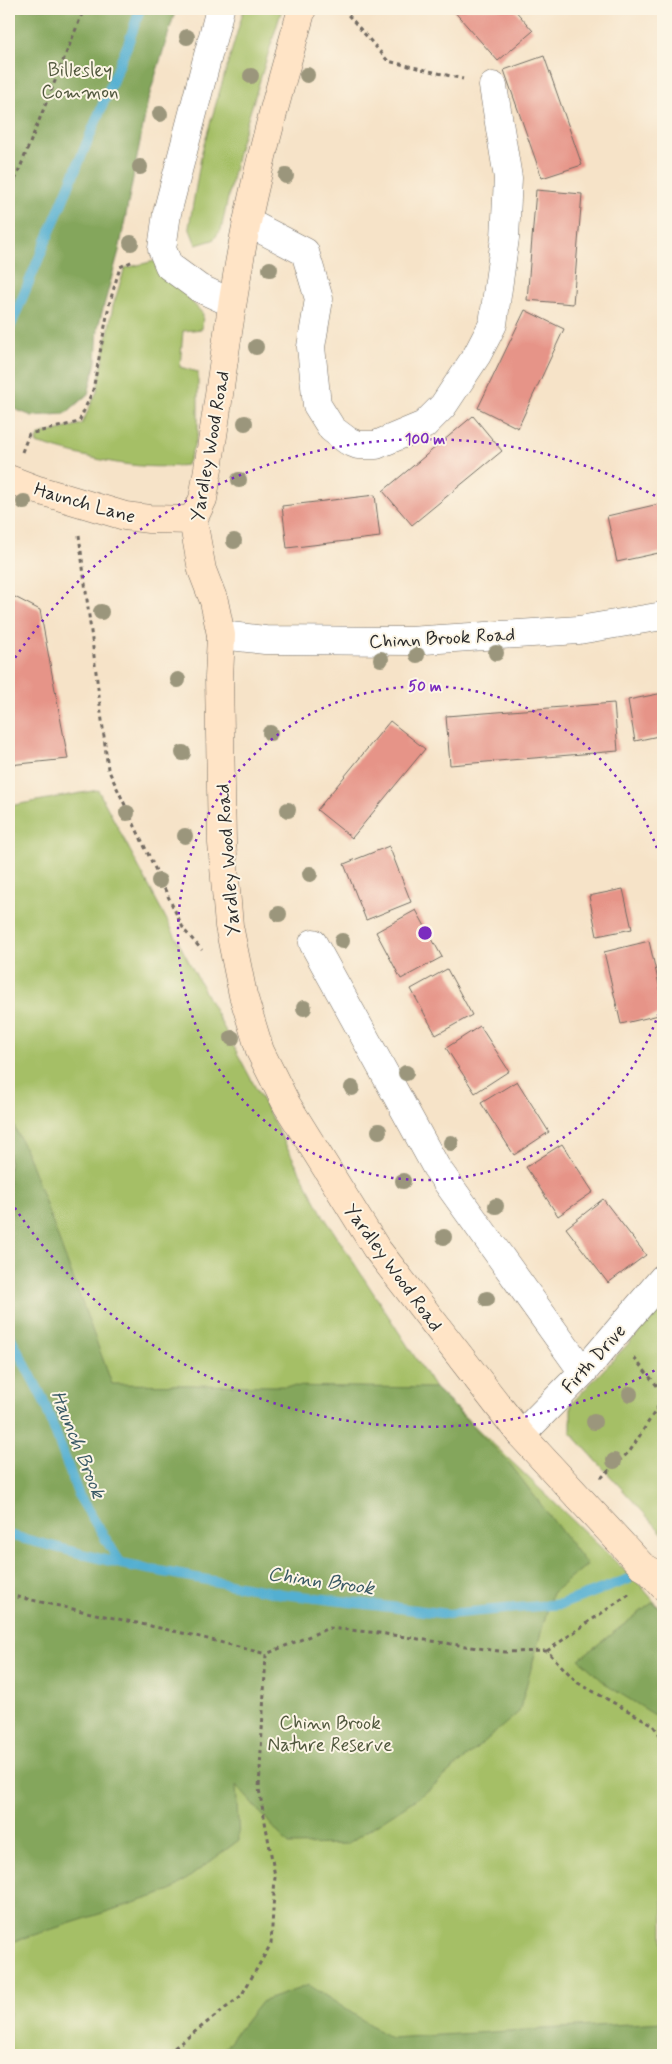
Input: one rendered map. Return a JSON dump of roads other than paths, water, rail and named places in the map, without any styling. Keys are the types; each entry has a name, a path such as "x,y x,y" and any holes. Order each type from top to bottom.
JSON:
{"street":[{"path":"220,9 167,214 162,249 169,266 199,288 232,303"},
{"name":"Yardley Wood Road","path":"302,9 276,99 247,222 232,303 203,499 193,520 202,570 214,601 221,635 219,678 222,843 230,926 243,996 260,1051 286,1105 376,1248 521,1435 642,1566 656,1578"},
{"path":"247,222 305,252 320,299 311,348 318,404 332,429 358,445 376,445 424,425 443,406 477,355 493,324 505,238 508,178 493,86"},
{"name":"Haunch Lane","path":"10,480 125,516 148,519 193,520"},
{"name":"Chinn Brook Road","path":"221,635 265,640 410,641 579,630 663,616"},
{"path":"313,943 436,1167 583,1372"},
{"name":"Firth Drive","path":"521,1435 583,1372 663,1278"}],"waterway":[{"name":"Haunch Brook","path":"9,330 128,44 140,9"},
{"name":"Haunch Brook","path":"9,1334 43,1399 79,1496 121,1564"},
{"name":"Chinn Brook","path":"9,1535 121,1564 283,1594 448,1614 562,1604 629,1579"}],"park label":[{"name":"Billesley Common","path":"80,80"},
{"name":"Chinn Brook Nature Reserve","path":"330,1733"}]}
